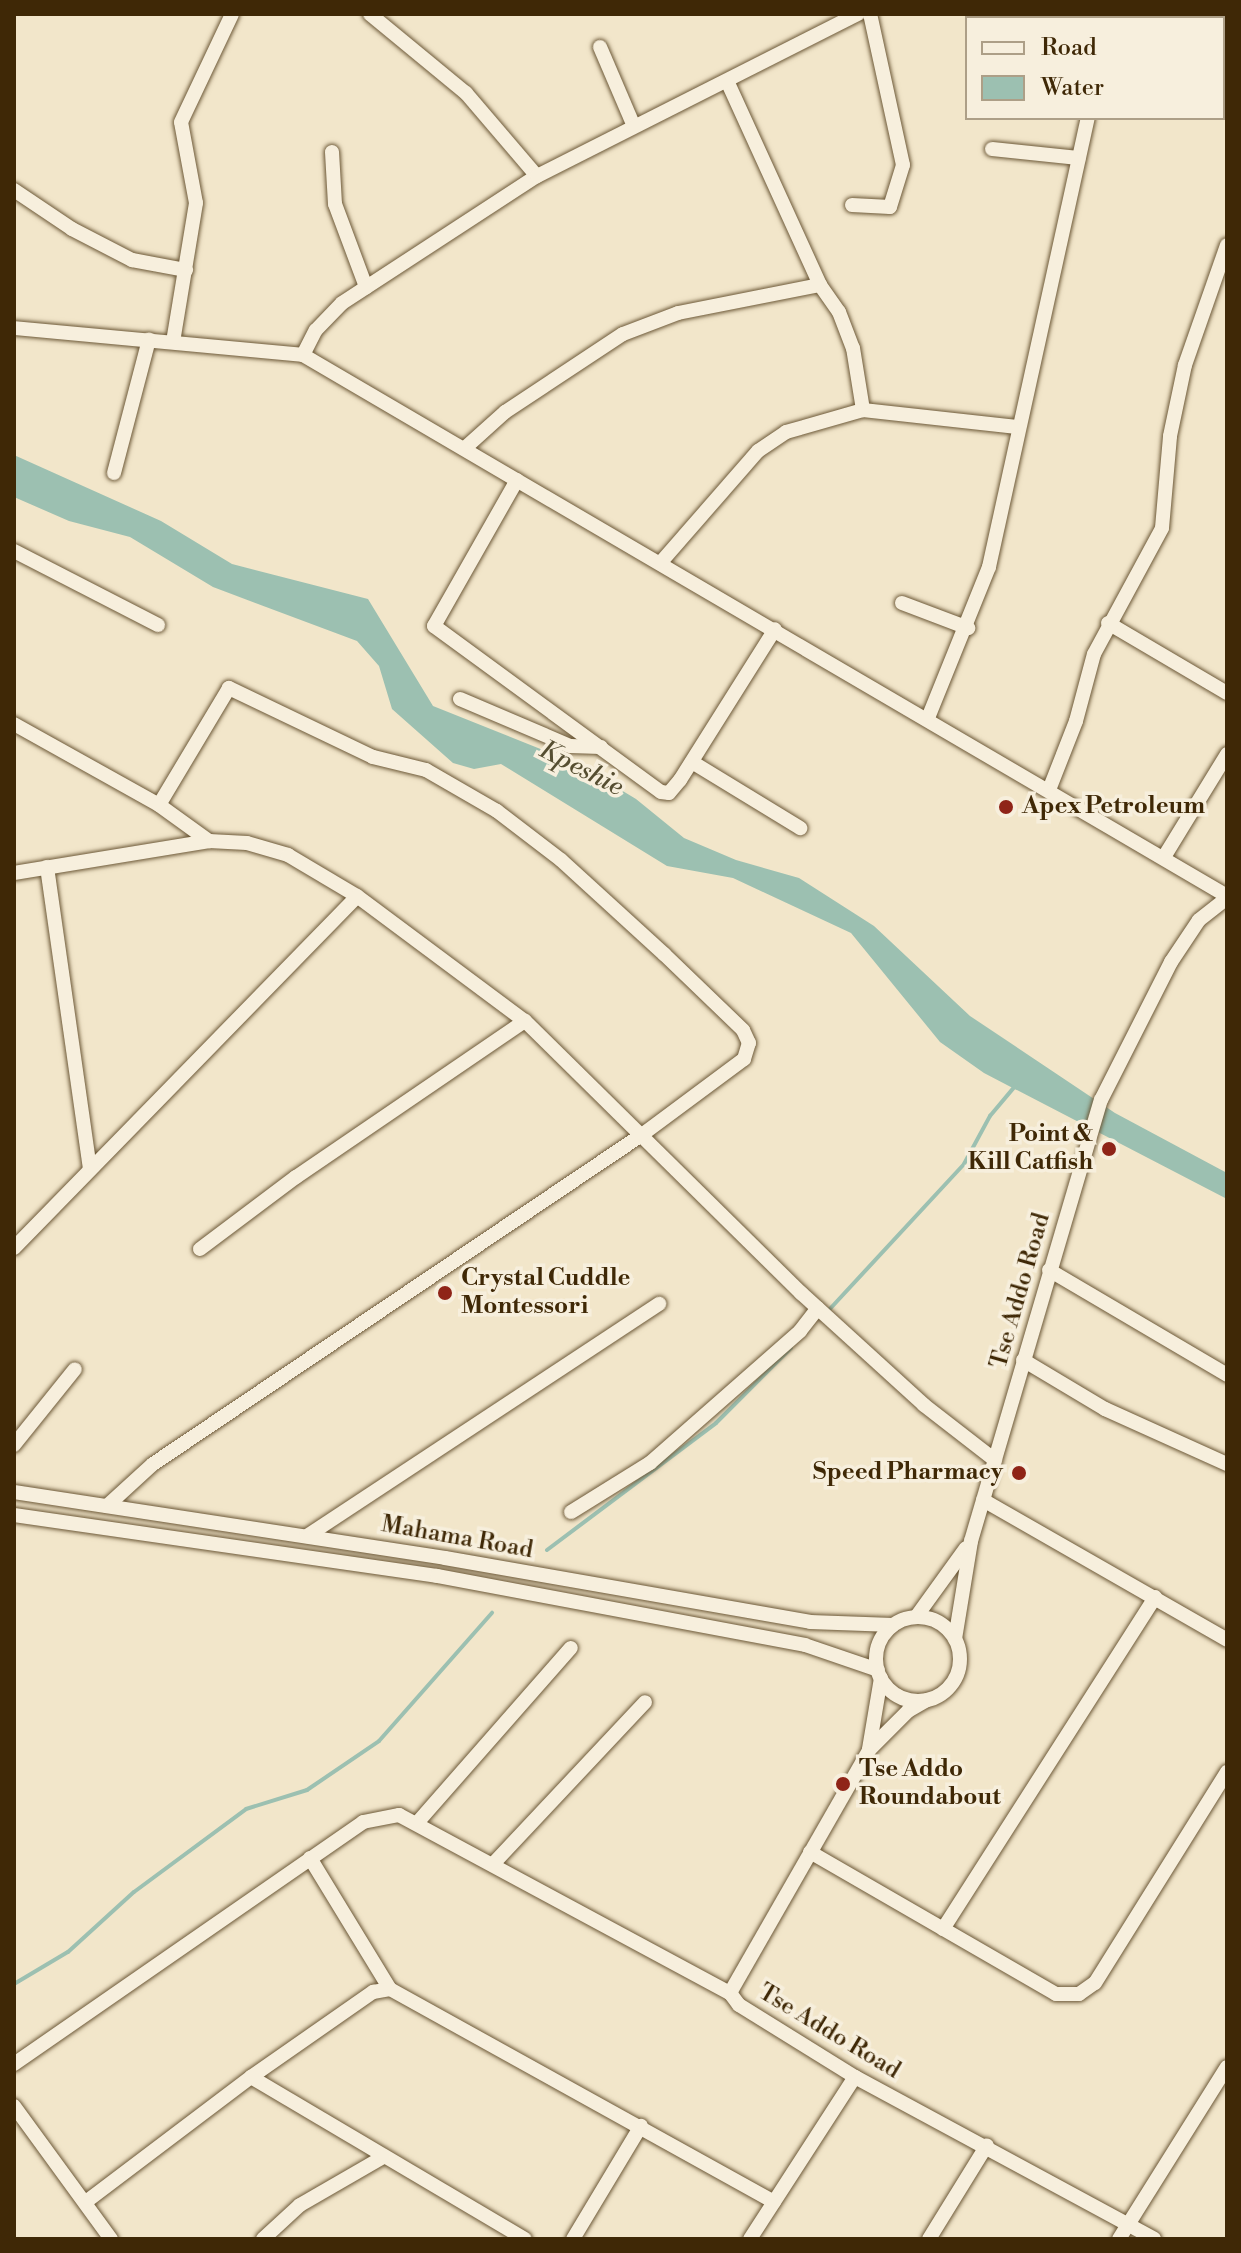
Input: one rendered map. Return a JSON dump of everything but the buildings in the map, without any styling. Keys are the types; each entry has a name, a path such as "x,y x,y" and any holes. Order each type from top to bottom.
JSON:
{"street":[{"path":"173,342 196,203 181,122 232,14"},
{"path":"370,14 466,93 537,176"},
{"path":"303,355 326,317 366,287 537,176 633,124 728,83 858,14"},
{"path":"852,205 890,207 903,165 870,14"},
{"path":"600,47 633,124"},
{"path":"728,83 820,285 839,312 853,348 863,410"},
{"path":"928,718 968,628 989,567 1017,427 1088,120"},
{"path":"992,149 1079,158"},
{"path":"332,152 335,204 366,287"},
{"path":"14,190 72,229 132,260 186,270"},
{"path":"1049,790 1108,623 1162,528 1170,436 1185,365 1227,245"},
{"path":"465,448 505,412 623,334 678,313 820,285"},
{"path":"14,328 303,355 662,561 1227,897"},
{"path":"114,473 149,340"},
{"path":"662,561 758,451 786,432 863,410 1017,427"},
{"path":"517,480 434,626 661,792 669,793 692,762 775,629"},
{"path":"14,551 158,625"},
{"path":"902,603 968,628"},
{"path":"1108,623 1227,693"},
{"path":"107,1506 153,1464 643,1134 744,1059 749,1043 743,1030 664,954 561,860 497,811 426,770 373,757 229,688 159,805"},
{"path":"460,699 570,746 601,747"},
{"path":"14,724 159,805 209,841"},
{"path":"1164,857 1227,754"},
{"path":"692,762 800,828"},
{"path":"14,873 209,841 247,843 288,855 357,896 525,1021 840,1330 995,1460"},
{"path":"47,867 90,1169"},
{"path":"14,1248 357,896"},
{"name":"Tse Addo Road","path":"955,1639 971,1541 1084,1149 1125,1052 1188,935 1227,897"},
{"path":"200,1249 296,1177 525,1021"},
{"path":"1049,1270 1227,1375"},
{"path":"307,1536 659,1304"},
{"path":"571,1512 650,1463 800,1331 818,1309"},
{"path":"1023,1360 1105,1409 1227,1464"},
{"path":"14,1445 75,1369"},
{"name":"Mahama Road","path":"14,1492 307,1536 810,1622 893,1625"},
{"path":"983,1500 1227,1640"},
{"name":"Mahama Road","path":"14,1515 437,1576 805,1645 879,1674"},
{"name":"Tse Addo Road","path":"916,1617 971,1541"},
{"path":"943,1929 1155,1597"},
{"path":"916,1617 946,1627 955,1639 959,1669 941,1693 927,1700 900,1697 879,1674 877,1653 893,1625 916,1617"},
{"path":"417,1823 571,1648"},
{"name":"Tse Addo Road","path":"869,1750 879,1674"},
{"name":"Tse Addo Road","path":"927,1700 908,1711 869,1750 730,1993 739,2005 855,2077 987,2145 1154,2239"},
{"path":"493,1864 645,1702"},
{"path":"810,1852 1056,1994 1079,1994 1095,1983 1222,1790 1227,1772"},
{"path":"14,2064 310,1858 383,1815 417,1823 730,1993"},
{"path":"310,1858 390,1989 774,2202"},
{"path":"87,2201 251,2077 373,1992 390,1989"},
{"path":"1119,2239 1227,2067"},
{"path":"251,2077 525,2239"},
{"path":"750,2239 855,2077"},
{"path":"14,2106 87,2201 111,2239"},
{"path":"573,2239 641,2126"},
{"path":"929,2239 987,2145"},
{"path":"263,2239 300,2205 383,2157"}],"water":[{"name":"Kpeshie","path":"14,455 161,521 232,564 368,599 433,706 578,764 636,799 684,838 736,860 799,878 874,926 970,1016 1115,1113 1227,1173 1227,1199 984,1073 940,1042 851,933 733,878 667,866 501,764 474,769 453,763 392,709 379,666 357,641 213,587 130,537 69,521 14,497"}],"waterway":[{"path":"828,1311 964,1164 990,1116 1016,1085"},
{"path":"547,1550 716,1423 791,1348"},
{"path":"14,1984 68,1952 134,1892 246,1809 307,1790 379,1741 492,1613"}],"place":[{"name":"Apex Petroleum","path":"1006,807"},
{"name":"Point & Kill Catfish","path":"1109,1149"},
{"name":"Crystal Cuddle Montessori","path":"445,1293"},
{"name":"Speed Pharmacy","path":"1019,1473"},
{"name":"Tse Addo Roundabout","path":"843,1784"}]}
